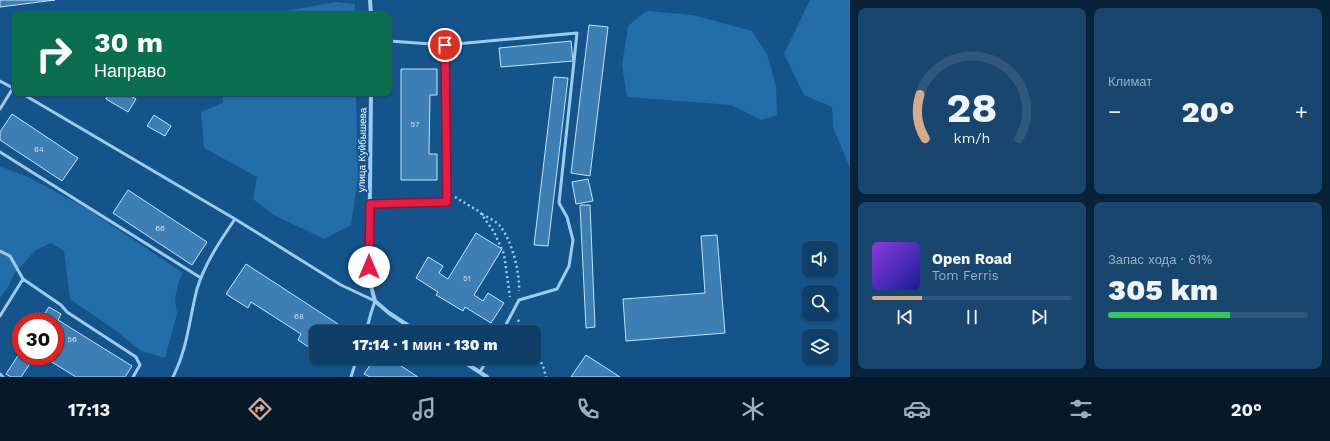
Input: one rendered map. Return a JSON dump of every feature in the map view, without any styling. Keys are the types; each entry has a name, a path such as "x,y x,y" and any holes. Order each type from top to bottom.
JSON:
{"street":[{"path":"370,0 371,12"},
{"name":"улица Куйбышева","path":"371,96 369,279 375,301"},
{"path":"375,301 389,313 407,325"},
{"path":"469,365 487,377"}],"lane":[{"path":"392,41 445,45 577,32 559,203 568,217 573,240 569,266 557,289 519,300 506,325"},
{"path":"370,204 447,202 445,45"},
{"path":"0,81 12,88"},
{"path":"0,109 12,92"},
{"path":"26,96 235,219 341,285 375,301 368,325"},
{"path":"0,152 201,278"},
{"path":"173,377 184,350 197,289 201,278 215,249 235,219"},
{"path":"0,251 10,256 23,279 61,305 67,312 136,357 140,365 133,377"},
{"path":"0,316 23,279"},
{"path":"351,377 355,365"},
{"path":"480,372 484,365"},
{"path":"0,374 3,377"}],"path":[{"path":"447,191 499,225 509,242 517,266 520,287 519,300"},
{"path":"480,212 494,232 504,254 513,312 521,325"},
{"path":"541,362 546,377"}],"shaded area":[{"path":"810,0 850,0 850,168 833,127 832,107 804,95 784,54"},
{"path":"336,2 355,4 355,12 281,12"},
{"path":"646,11 693,15 752,31 767,54 776,85 777,115 761,120 731,105 627,97 622,65 628,26"},
{"path":"222,96 356,96 358,178 351,225 324,239 274,215 253,199 257,177 204,148 201,112 223,103"},
{"path":"0,166 28,177 86,208 183,273 178,284 175,299 177,314 165,358 141,351 115,330 70,299 64,251 51,243 36,250 15,273 8,287 0,298"}],"building":[{"path":"0,0 55,0 0,7"},
{"path":"589,25 608,27 590,176 571,173"},
{"path":"571,41 573,61 501,67 499,48"},
{"path":"401,69 437,69 437,95 430,95 429,154 437,154 437,180 401,180"},
{"path":"554,77 568,78 548,246 534,245"},
{"path":"108,96 131,96 136,99 128,112 106,99"},
{"path":"12,114 78,158 62,181 0,140 0,132"},
{"path":"154,115 171,126 165,136 147,126"},
{"path":"588,179 593,201 576,204 572,182"},
{"path":"128,190 207,242 192,265 113,213"},
{"path":"580,205 590,205 595,327 586,328"},
{"path":"476,233 502,249 474,295 483,301 488,293 504,303 491,323 465,307 463,311 436,295 438,292 416,278 428,257 443,266 439,273 448,279"},
{"path":"717,235 725,333 626,341 623,299 705,293 701,236"},
{"path":"246,264 338,324 309,325 309,347 298,340 301,334 251,302 248,308 226,294"},
{"path":"49,307 59,313 45,313"},
{"path":"64,324 132,366 125,377 76,377 57,365 64,365"},
{"path":"586,355 620,377 571,377"},
{"path":"12,365 29,365 21,377 11,377 6,374"},
{"path":"370,365 400,365 418,377 370,377 364,374"}],"route":[{"path":"369,267 370,204 447,202 445,45"}]}
